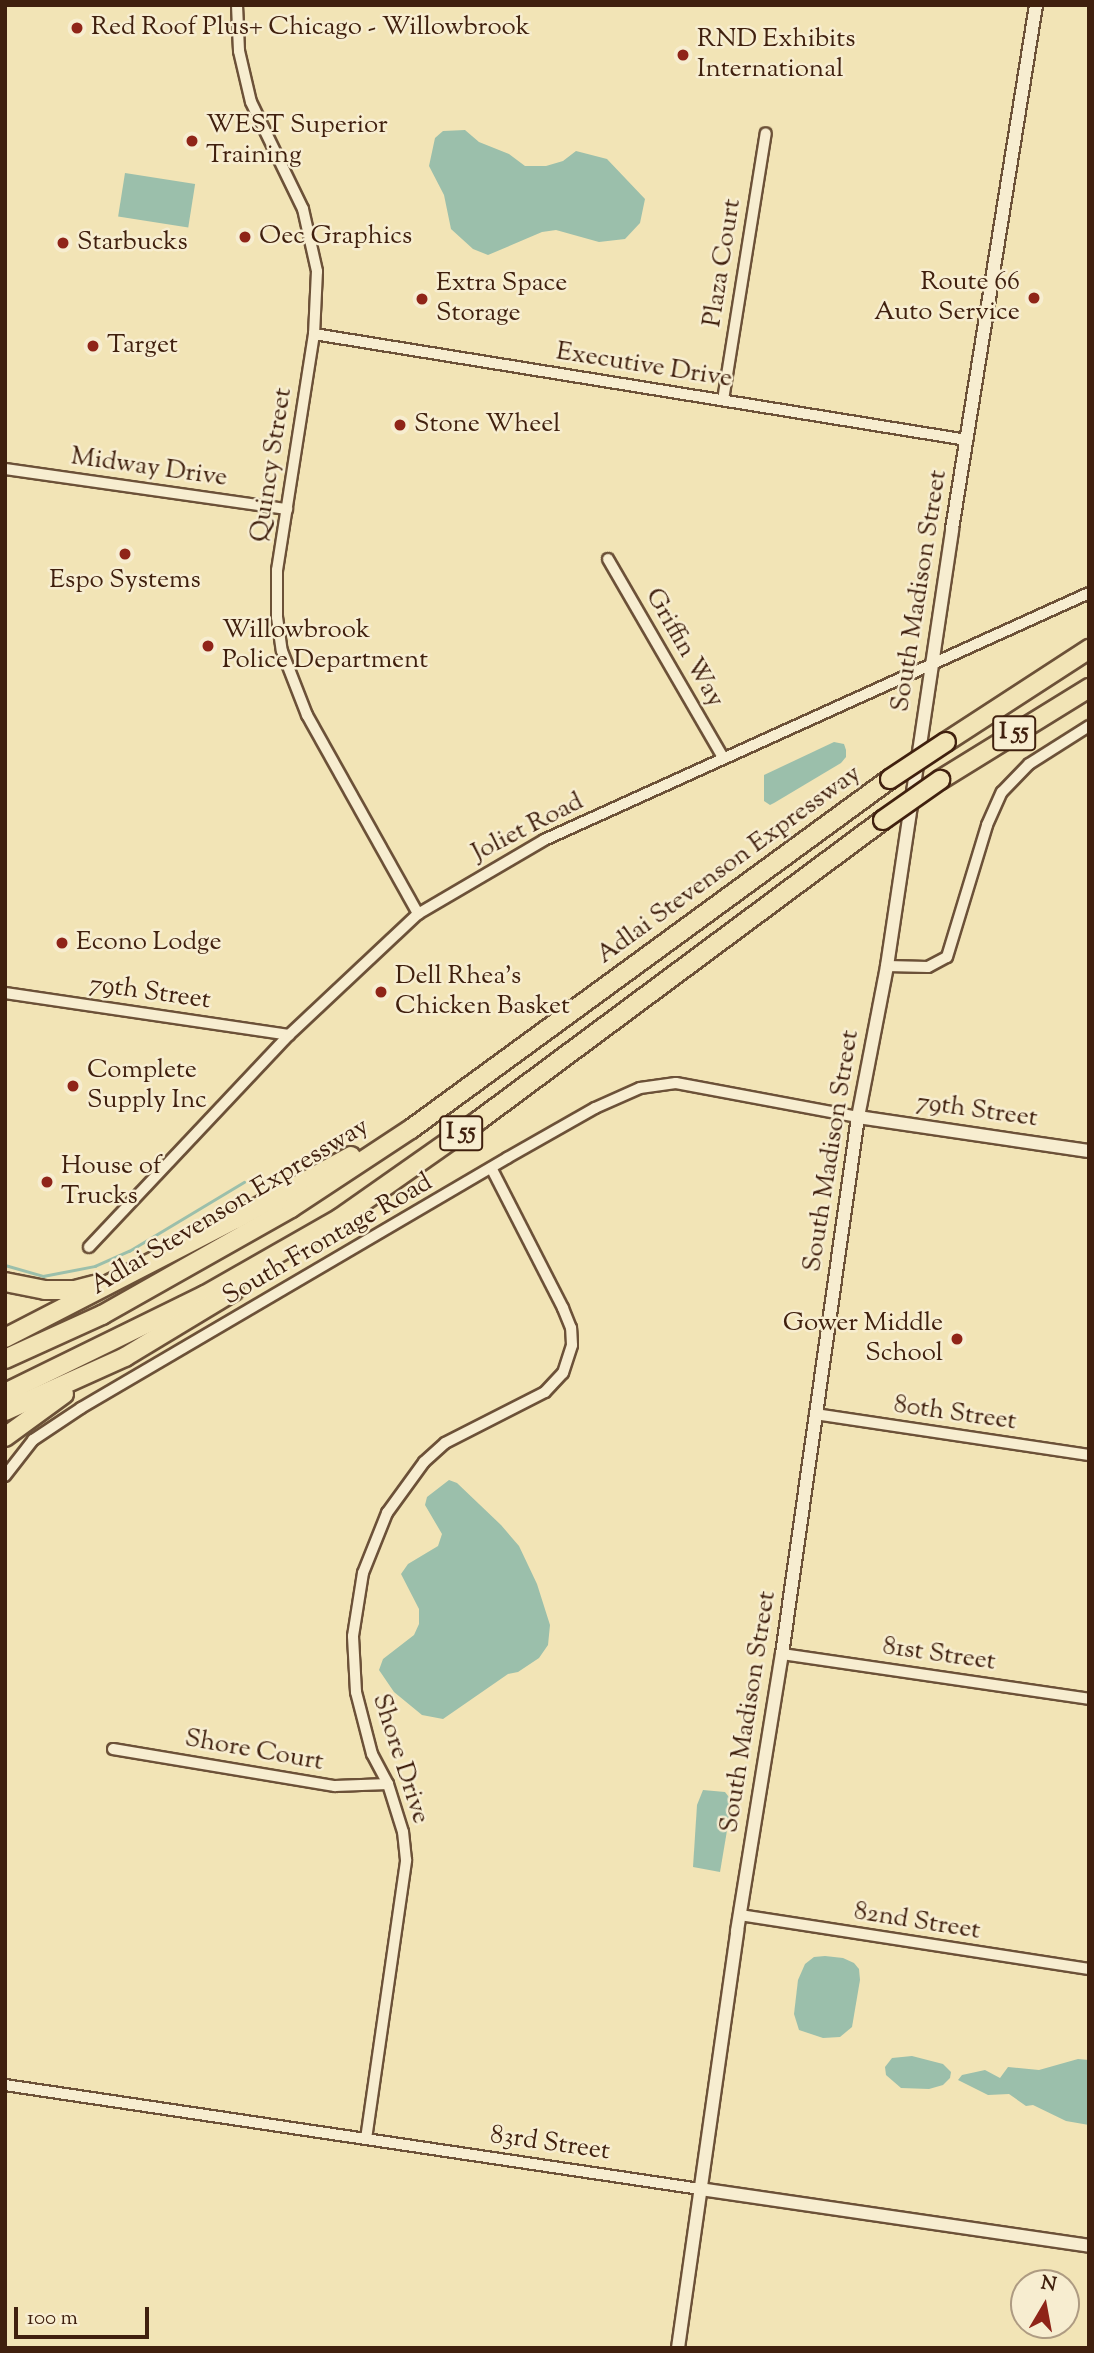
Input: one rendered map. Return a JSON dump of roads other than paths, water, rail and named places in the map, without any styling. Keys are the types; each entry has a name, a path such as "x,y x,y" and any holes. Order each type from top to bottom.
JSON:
{"highway":[{"name":"Adlai Stevenson Expressway","path":"5,1359 102,1315 291,1208 411,1129 890,779 1089,649"},
{"name":"Adlai Stevenson Expressway","path":"5,1392 205,1295 340,1218 478,1121 883,820 940,780 1089,688"},
{"path":"5,1338 236,1219 379,1138 411,1129"},
{"path":"5,1437 25,1420 125,1357 284,1262 340,1218"},
{"path":"5,1282 45,1290 75,1290 121,1278"},
{"path":"5,1411 125,1357"}],"street":[{"name":"Quincy Street","path":"237,5 239,51 251,102 296,193 314,247 318,295 276,600 279,635 287,667 307,715 418,914"},
{"name":"South Madison Street","path":"678,2348 740,1915 782,1654 858,1117 887,966 1036,5"},
{"name":"Plaza Court","path":"723,400 765,132"},
{"name":"Executive Drive","path":"314,334 967,440"},
{"name":"Midway Drive","path":"5,469 287,509"},
{"name":"Griffin Way","path":"608,559 723,757"},
{"name":"Joliet Road","path":"89,1247 289,1035 418,914 544,840 1089,593"},
{"path":"887,966 928,967 947,957 986,825 1002,792 1029,764 1089,726"},
{"name":"79th Street","path":"5,993 289,1035"},
{"name":"South Frontage Road","path":"5,1476 33,1440 81,1408 595,1108 640,1087 659,1083 740,1094 858,1117"},
{"name":"79th Street","path":"858,1117 1089,1151"},
{"name":"Shore Drive","path":"366,2139 406,1865 403,1832 388,1784 372,1754 363,1724 353,1655 358,1594 377,1534 396,1499 430,1456 445,1443 545,1392 563,1373 571,1353 571,1328 563,1308 492,1169"},
{"name":"80th Street","path":"815,1414 1089,1455"},
{"name":"81st Street","path":"782,1654 1089,1699"},
{"name":"Shore Court","path":"113,1749 335,1786 388,1784"},
{"name":"82nd Street","path":"740,1915 1089,1969"},
{"name":"83rd Street","path":"5,2085 1089,2246"}],"waterway":[{"path":"5,1265 43,1276 95,1266 129,1251 244,1182"}],"place":[{"name":"Red Roof Plus+ Chicago - Willowbrook","path":"77,28"},
{"name":"RND Exhibits International","path":"683,55"},
{"name":"WEST Superior Training","path":"192,141"},
{"name":"Oec Graphics","path":"245,237"},
{"name":"Starbucks","path":"63,243"},
{"name":"Route 66 Auto Service","path":"1034,298"},
{"name":"Extra Space Storage","path":"422,299"},
{"name":"Target","path":"93,346"},
{"name":"Stone Wheel","path":"400,425"},
{"name":"Espo Systems","path":"125,554"},
{"name":"Willowbrook Police Department","path":"208,646"},
{"name":"Econo Lodge","path":"62,943"},
{"name":"Dell Rhea's Chicken Basket","path":"381,992"},
{"name":"Complete Supply Inc","path":"73,1086"},
{"name":"House of Trucks","path":"47,1182"},
{"name":"Gower Middle School","path":"957,1339"}]}
